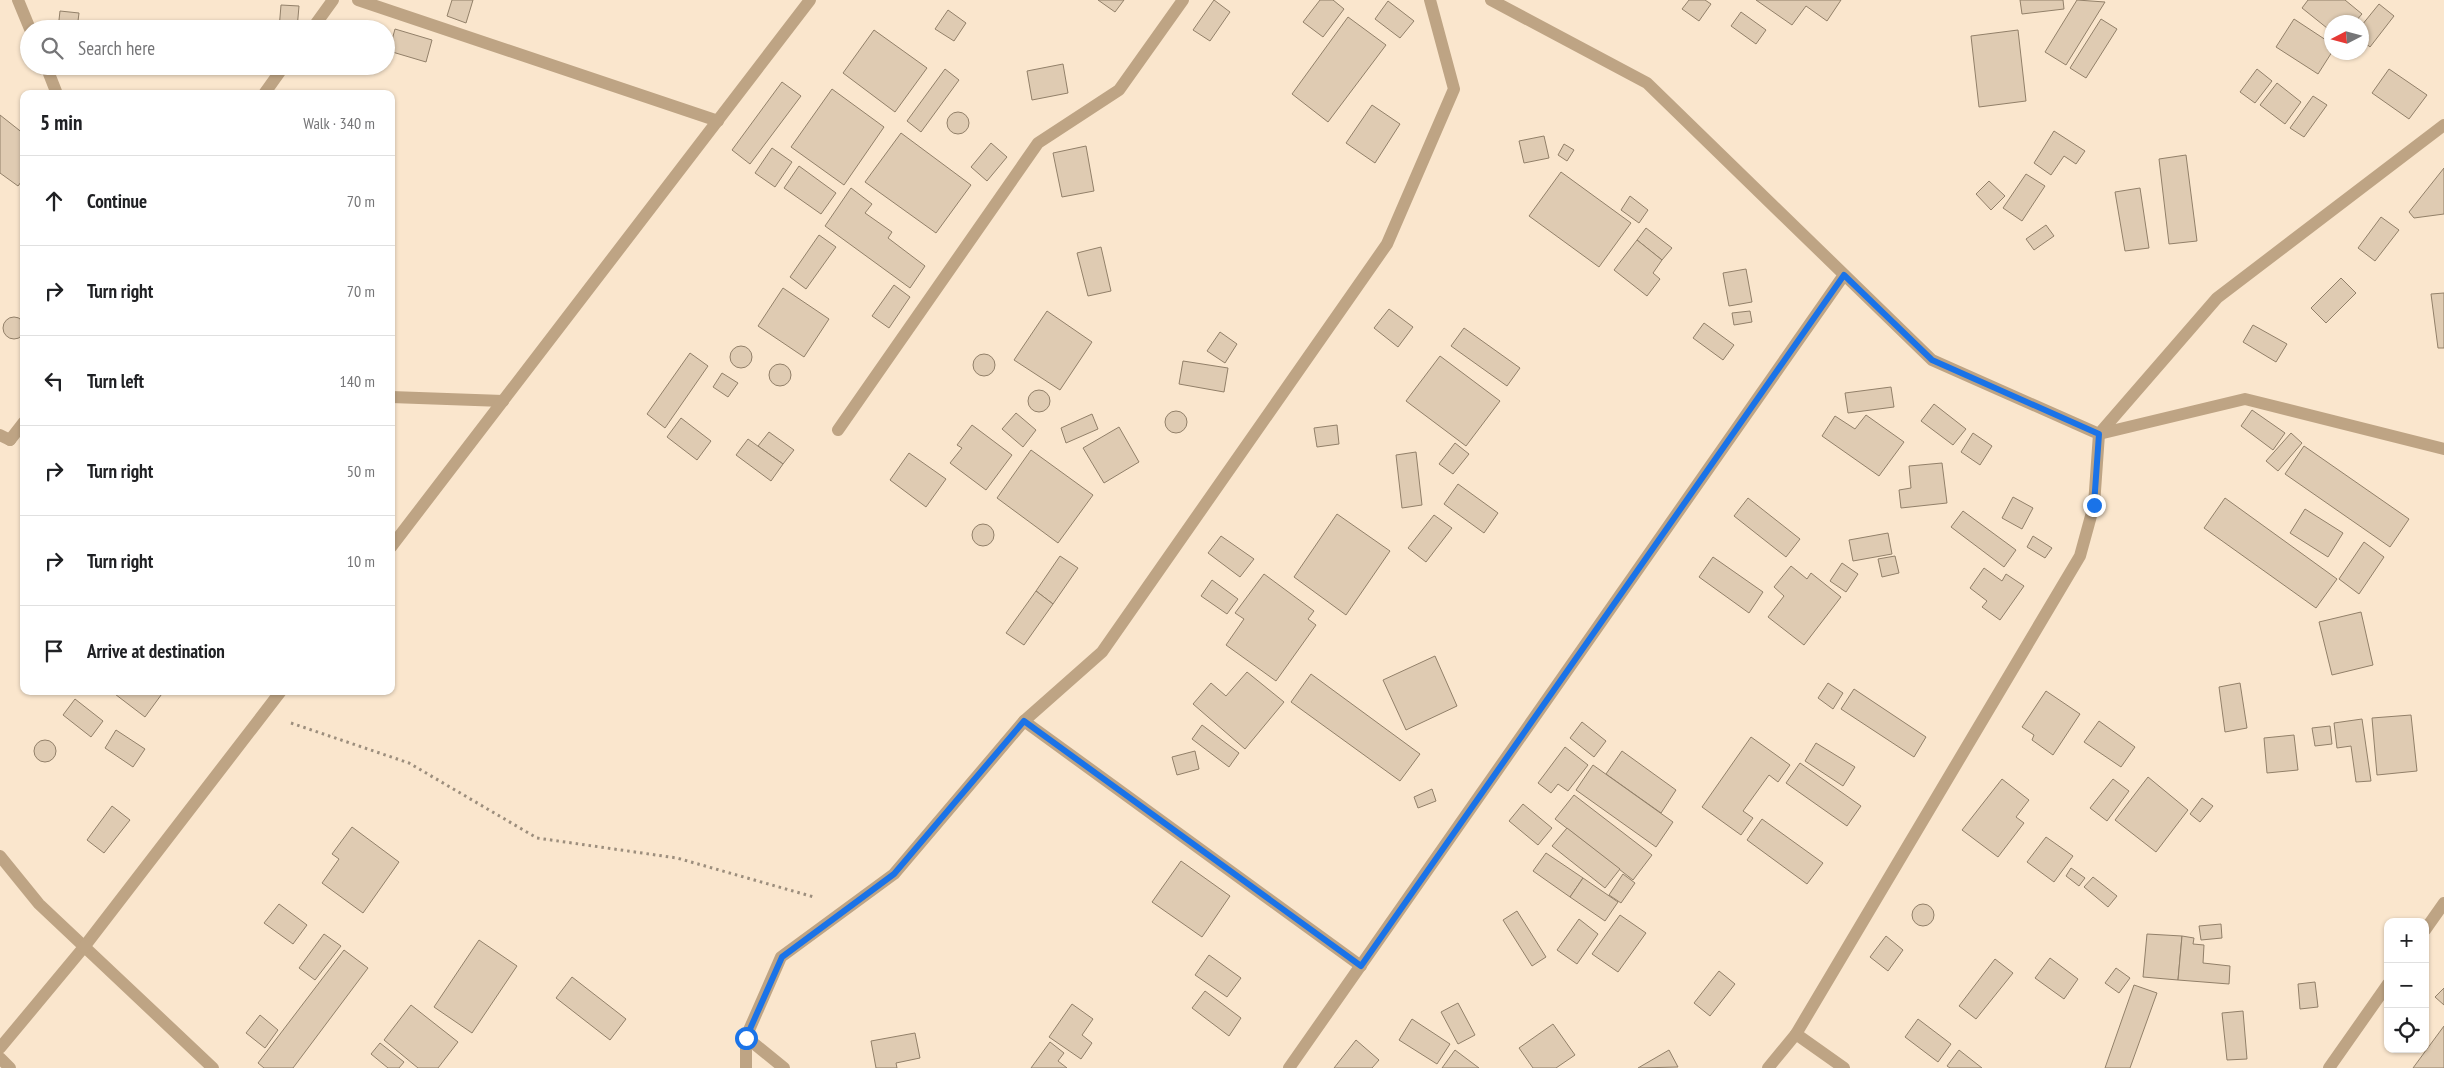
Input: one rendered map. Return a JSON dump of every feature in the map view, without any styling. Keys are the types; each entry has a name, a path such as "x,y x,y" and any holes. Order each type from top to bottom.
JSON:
{"street":[{"path":"18,0 26,20"},
{"path":"319,20 333,0"},
{"path":"358,0 718,121"},
{"path":"395,542 810,0"},
{"path":"838,430 1038,143 1119,90 1183,0"},
{"path":"746,1068 746,1038 782,957 894,874 1024,721 1102,652 1388,244 1454,89 1430,0"},
{"path":"1491,0 1648,83 1932,360 2099,434 2245,399 2444,449"},
{"path":"50,75 55,90"},
{"path":"267,90 278,75"},
{"path":"1768,1068 1796,1034 2080,556 2094,505 2099,434 2217,298 2444,125"},
{"path":"1289,1068 1844,275"},
{"path":"395,397 503,401"},
{"path":"5,438 20,425"},
{"path":"0,1048 84,947 278,695"},
{"path":"1024,721 1361,966"},
{"path":"0,856 39,904 212,1068"},
{"path":"2429,924 2444,903"},
{"path":"2330,1067 2384,990"},
{"path":"1796,1034 1844,1068"},
{"path":"746,1038 784,1068"},
{"path":"0,1058 10,1068"}],"path":[{"path":"264,713 409,763 537,838 677,858 818,898"}],"building":[{"path":"452,0 473,0 466,23 447,16"},
{"path":"1098,0 1124,0 1115,12"},
{"path":"1214,0 1230,12 1210,41 1193,30"},
{"path":"1320,0 1333,0 1344,9 1323,37 1303,22"},
{"path":"1689,0 1705,0 1711,4 1699,21 1682,9"},
{"path":"1756,0 1841,0 1827,21 1806,6 1792,25"},
{"path":"2020,0 2063,0 2064,9 2022,14"},
{"path":"2077,0 2105,2 2066,65 2045,52"},
{"path":"2308,0 2345,0 2362,14 2324,15 2324,26 2302,8"},
{"path":"1388,1 1414,21 1400,38 1375,19"},
{"path":"2379,4 2394,16 2370,47 2369,46 2369,16"},
{"path":"281,5 299,6 298,20 280,20"},
{"path":"948,10 966,23 954,41 935,29"},
{"path":"60,11 79,13 78,20 59,20"},
{"path":"1741,12 1766,30 1756,44 1731,26"},
{"path":"1348,17 1386,45 1328,122 1292,94"},
{"path":"2101,19 2117,29 2086,78 2070,68"},
{"path":"2294,19 2324,39 2324,60 2327,60 2318,74 2276,47"},
{"path":"395,29 432,40 426,62 395,53"},
{"path":"874,30 927,68 895,112 843,73"},
{"path":"2018,30 2026,101 1979,107 1971,36"},
{"path":"1063,64 1068,93 1032,100 1027,71"},
{"path":"945,69 959,80 921,132 907,121"},
{"path":"2257,69 2272,81 2255,103 2240,92"},
{"path":"2389,69 2427,95 2409,119 2372,93"},
{"path":"782,82 801,96 750,164 732,150"},
{"path":"2277,83 2301,102 2285,124 2260,105"},
{"path":"832,89 884,127 844,185 791,147"},
{"path":"2313,96 2327,105 2304,137 2290,128"},
{"path":"1372,105 1400,124 1375,163 1346,143"},
{"path":"958,112 966,115 969,123 966,131 958,134 950,131 947,123 950,115"},
{"path":"0,115 20,131 20,183 18,186 0,173"},
{"path":"2054,131 2085,151 2076,164 2064,156 2051,175 2034,163"},
{"path":"901,133 971,185 936,233 865,182"},
{"path":"1544,136 1549,158 1524,163 1519,141"},
{"path":"991,143 1007,157 987,181 971,167"},
{"path":"1564,144 1574,150 1567,161 1558,155"},
{"path":"1086,146 1094,191 1062,197 1053,153"},
{"path":"772,148 792,162 775,187 755,173"},
{"path":"2186,155 2197,241 2169,244 2159,159"},
{"path":"799,166 836,193 821,214 784,188"},
{"path":"2444,168 2444,214 2414,218 2409,212"},
{"path":"1561,172 1631,223 1599,267 1529,216"},
{"path":"2026,174 2045,186 2022,221 2003,208"},
{"path":"1989,181 2005,196 1991,210 1976,194"},
{"path":"851,188 872,204 865,213 892,232 888,238 925,266 910,288 825,226"},
{"path":"2140,188 2149,248 2125,251 2115,192"},
{"path":"1630,196 1648,210 1639,223 1621,210"},
{"path":"2381,217 2399,230 2375,261 2358,248"},
{"path":"2046,225 2054,236 2034,250 2026,239"},
{"path":"1646,228 1672,248 1662,260 1637,240"},
{"path":"819,235 836,247 806,289 790,277"},
{"path":"1637,240 1662,260 1653,273 1660,279 1647,296 1614,270"},
{"path":"1101,247 1111,291 1088,296 1077,253"},
{"path":"1746,269 1752,302 1729,306 1723,273"},
{"path":"2341,278 2356,293 2326,323 2311,308"},
{"path":"894,285 910,297 889,328 872,316"},
{"path":"783,288 829,319 804,357 758,326"},
{"path":"2444,293 2444,348 2438,348 2431,294"},
{"path":"1389,309 1413,327 1398,347 1374,328"},
{"path":"1047,311 1092,342 1060,390 1014,360"},
{"path":"1750,311 1752,322 1734,325 1732,313"},
{"path":"14,317 20,319 20,337 14,339 6,336 3,328 6,320"},
{"path":"1704,323 1734,345 1723,360 1693,338"},
{"path":"2253,325 2287,344 2276,362 2243,342"},
{"path":"1464,328 1520,368 1507,386 1451,346"},
{"path":"1220,332 1237,344 1225,363 1207,351"},
{"path":"741,346 749,349 752,357 749,365 741,368 733,365 730,357 733,349"},
{"path":"690,353 708,366 665,428 647,414"},
{"path":"984,354 992,357 995,365 992,373 984,376 976,373 973,365 976,357"},
{"path":"1440,356 1500,401 1466,446 1406,401"},
{"path":"1183,361 1228,368 1224,392 1179,384"},
{"path":"780,364 788,367 791,375 788,383 780,386 772,383 769,375 772,367"},
{"path":"722,373 738,383 728,397 713,387"},
{"path":"1891,387 1894,407 1848,413 1845,393"},
{"path":"1039,390 1047,393 1050,401 1047,409 1039,412 1031,409 1028,401 1031,393"},
{"path":"1934,404 1966,429 1953,445 1921,421"},
{"path":"2252,410 2285,433 2273,450 2241,426"},
{"path":"1176,411 1184,414 1187,422 1184,430 1176,433 1168,430 1165,422 1168,414"},
{"path":"1016,413 1036,430 1023,447 1002,429"},
{"path":"1092,414 1098,429 1066,443 1061,428"},
{"path":"1866,415 1904,442 1879,476 1822,436 1835,416 1855,429"},
{"path":"681,418 711,441 697,460 667,437"},
{"path":"972,425 1012,455 986,490 950,463 962,448 957,445"},
{"path":"1337,425 1339,444 1317,447 1314,428"},
{"path":"1119,427 1139,462 1104,483 1083,448"},
{"path":"769,432 794,450 783,464 758,446"},
{"path":"1973,433 1992,446 1980,465 1961,452"},
{"path":"2291,433 2302,443 2278,471 2266,461"},
{"path":"748,439 783,464 771,481 736,455"},
{"path":"1455,443 1469,454 1453,474 1439,464"},
{"path":"2304,446 2409,519 2390,547 2285,474"},
{"path":"1031,450 1093,495 1058,543 997,498"},
{"path":"1416,452 1422,505 1402,508 1396,455"},
{"path":"909,453 946,479 926,507 890,480"},
{"path":"1942,463 1947,503 1901,508 1899,490 1911,488 1909,466"},
{"path":"1458,484 1498,513 1484,533 1444,504"},
{"path":"2013,497 2033,508 2022,529 2002,518"},
{"path":"1748,498 1800,539 1786,557 1734,516"},
{"path":"2225,498 2337,579 2316,608 2204,528"},
{"path":"2305,509 2343,533 2328,557 2290,533"},
{"path":"1963,511 2016,550 2004,567 1951,527"},
{"path":"1337,514 1390,551 1346,615 1294,577"},
{"path":"1434,515 1452,528 1426,562 1408,548"},
{"path":"983,524 991,527 994,535 991,543 983,546 975,543 972,535 975,527"},
{"path":"1888,533 1892,554 1853,561 1849,540"},
{"path":"1221,536 1254,559 1240,577 1208,553"},
{"path":"2033,536 2052,548 2045,558 2027,547"},
{"path":"2364,542 2384,557 2359,594 2339,579"},
{"path":"1060,556 1078,568 1053,604 1036,591"},
{"path":"1895,556 1899,573 1882,577 1878,559"},
{"path":"1713,557 1763,592 1749,613 1699,577"},
{"path":"1842,563 1858,574 1846,592 1830,581"},
{"path":"1791,566 1807,579 1811,573 1841,597 1804,645 1768,617 1784,596 1774,587"},
{"path":"1984,568 2002,581 2006,574 2024,586 2000,620 1982,607 1987,601 1970,588"},
{"path":"1264,574 1314,611 1308,619 1316,625 1276,681 1226,645 1244,619 1235,613"},
{"path":"1212,580 1238,599 1227,614 1201,596"},
{"path":"1036,591 1053,604 1024,645 1006,633"},
{"path":"2361,612 2373,665 2332,675 2319,622"},
{"path":"1435,656 1457,706 1406,730 1383,680"},
{"path":"1247,672 1284,702 1245,749 1193,704 1211,683 1226,696"},
{"path":"1311,674 1420,754 1400,781 1291,702"},
{"path":"1828,683 1843,693 1833,709 1818,698"},
{"path":"2240,683 2247,728 2225,732 2219,687"},
{"path":"1854,689 1926,737 1914,757 1841,709"},
{"path":"2046,691 2080,714 2053,755 2032,740 2034,735 2022,727"},
{"path":"116,695 161,695 145,717"},
{"path":"75,699 103,721 91,737 63,715"},
{"path":"2411,715 2417,771 2377,775 2372,718"},
{"path":"2362,719 2371,781 2356,782 2351,746 2337,748 2334,723"},
{"path":"2099,721 2135,747 2121,767 2084,742"},
{"path":"1582,722 1606,741 1594,757 1570,738"},
{"path":"1202,725 1239,753 1229,767 1192,739"},
{"path":"2330,726 2332,744 2315,746 2312,728"},
{"path":"116,730 145,749 133,767 105,748"},
{"path":"2294,735 2298,770 2267,773 2264,738"},
{"path":"1751,737 1790,765 1778,782 1769,775 1743,811 1753,818 1741,835 1702,807"},
{"path":"45,740 53,743 56,751 53,759 45,762 37,759 34,751 37,743"},
{"path":"1816,743 1855,767 1843,786 1805,761"},
{"path":"1565,747 1588,765 1568,791 1558,784 1551,793 1538,783"},
{"path":"1195,751 1199,769 1177,775 1172,757"},
{"path":"1622,751 1676,790 1661,813 1606,774"},
{"path":"1800,763 1861,806 1847,826 1786,783"},
{"path":"1593,765 1673,822 1656,847 1576,790"},
{"path":"2148,777 2188,810 2156,852 2115,820"},
{"path":"2002,779 2029,800 2016,817 2024,823 1998,857 1962,830"},
{"path":"2113,779 2129,791 2107,821 2090,808"},
{"path":"1432,789 1436,801 1418,808 1414,797"},
{"path":"1574,795 1652,855 1633,880 1555,819"},
{"path":"2202,798 2213,806 2200,822 2190,814"},
{"path":"1523,804 1552,828 1538,845 1509,821"},
{"path":"112,806 130,820 104,853 87,840"},
{"path":"1762,819 1823,863 1807,884 1747,840"},
{"path":"352,827 399,862 363,913 322,883 339,859 332,854"},
{"path":"1567,828 1620,869 1605,888 1552,846"},
{"path":"2046,837 2073,856 2054,882 2027,862"},
{"path":"1546,853 1583,878 1570,897 1533,871"},
{"path":"1181,861 1230,896 1202,937 1152,902"},
{"path":"2071,868 2085,878 2079,886 2066,876"},
{"path":"1623,874 1635,883 1621,903 1609,895"},
{"path":"2093,877 2117,896 2108,907 2084,887"},
{"path":"1583,878 1618,902 1605,921 1570,897"},
{"path":"279,904 307,925 293,944 264,923"},
{"path":"1923,904 1931,907 1934,915 1931,923 1923,926 1915,923 1912,915 1915,907"},
{"path":"1517,911 1546,957 1532,966 1503,920"},
{"path":"1620,915 1646,933 1618,972 1592,954"},
{"path":"1579,919 1598,934 1577,964 1557,950"},
{"path":"2221,924 2222,938 2201,940 2199,926"},
{"path":"324,934 341,946 315,980 299,968"},
{"path":"2147,934 2182,936 2178,980 2143,977"},
{"path":"1886,936 1903,950 1888,971 1870,957"},
{"path":"2182,936 2194,938 2193,944 2204,945 2203,963 2230,966 2229,984 2178,980"},
{"path":"479,940 517,966 472,1033 434,1007"},
{"path":"344,950 368,968 293,1068 264,1068 258,1063"},
{"path":"1209,955 1241,978 1227,997 1195,975"},
{"path":"2050,958 2078,979 2064,999 2035,978"},
{"path":"1995,959 2013,973 1976,1019 1959,1006"},
{"path":"2116,968 2130,978 2119,993 2105,983"},
{"path":"1719,971 1735,984 1710,1016 1694,1003"},
{"path":"572,977 626,1019 610,1040 556,998"},
{"path":"2315,982 2318,1007 2300,1009 2298,984"},
{"path":"2134,985 2157,993 2130,1068 2105,1068"},
{"path":"2444,988 2444,1005 2435,997"},
{"path":"1205,991 1241,1018 1229,1036 1192,1008"},
{"path":"1458,1003 1475,1035 1458,1044 1441,1012"},
{"path":"1072,1004 1093,1019 1082,1035 1092,1043 1081,1059 1049,1037"},
{"path":"411,1005 458,1042 438,1068 418,1068 384,1040"},
{"path":"2243,1011 2247,1059 2227,1060 2222,1013"},
{"path":"260,1015 278,1030 265,1048 246,1033"},
{"path":"1412,1019 1450,1044 1437,1064 1399,1040"},
{"path":"1918,1019 1951,1044 1938,1062 1905,1037"},
{"path":"1553,1024 1575,1055 1556,1068 1533,1068 1519,1048"},
{"path":"2444,1026 2444,1068 2413,1068 2424,1053 2429,1053 2429,1046"},
{"path":"915,1033 920,1058 896,1063 897,1068 876,1068 871,1041"},
{"path":"1356,1040 1379,1060 1372,1068 1334,1068"},
{"path":"1050,1042 1064,1053 1058,1061 1067,1068 1031,1068"},
{"path":"380,1043 404,1062 399,1068 388,1068 371,1054"},
{"path":"1455,1050 1479,1068 1442,1068"},
{"path":"1669,1050 1678,1067 1638,1068"},
{"path":"1959,1050 1982,1068 1950,1068 1947,1066"}],"route":[{"path":"746,1038 782,957 894,874 1024,721 1361,966 1844,275 1932,360 2099,434 2094,505"}]}
